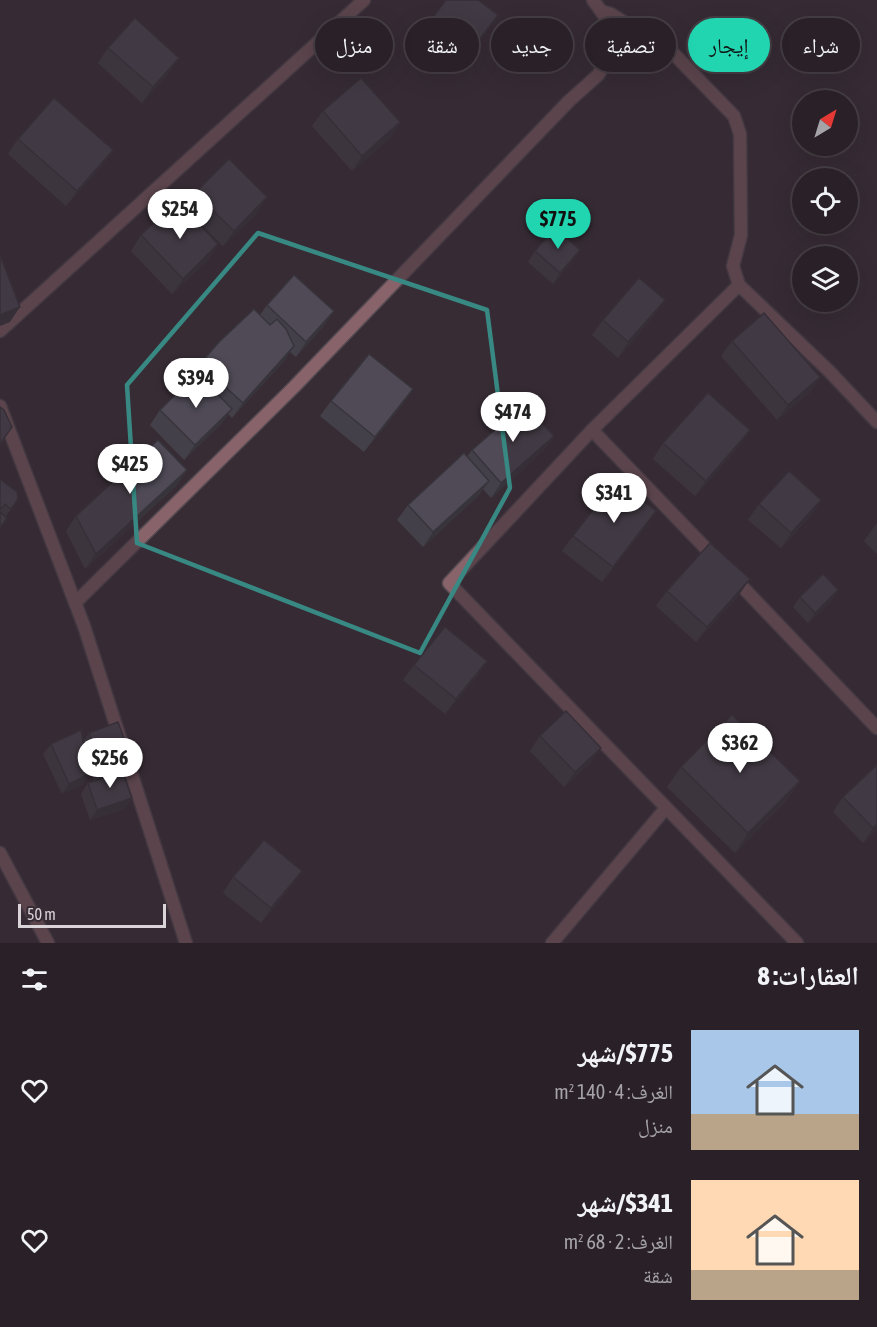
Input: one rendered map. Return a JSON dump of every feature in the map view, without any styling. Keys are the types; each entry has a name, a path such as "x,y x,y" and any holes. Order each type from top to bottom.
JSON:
{"street":[{"path":"0,331 364,0"},
{"path":"75,603 294,387 569,101 598,75 609,57 609,40 606,18 593,0"},
{"path":"601,10 672,51 734,116 740,134 741,235 733,266 739,285 829,371 877,422"},
{"path":"739,285 592,430 449,582 797,943"},
{"path":"0,406 75,603 186,943"},
{"path":"592,430 877,728"},
{"path":"552,943 666,808"},
{"path":"0,853 48,943"}],"highlighted area":[{"path":"258,233 487,310 510,488 420,653 137,543 127,385"}],"building":[{"path":"446,0 478,0 498,15 496,18 491,18 491,24 479,40 479,18 433,18"},
{"path":"135,18 179,58 153,87 108,48"},
{"path":"361,78 400,122 362,156 323,111"},
{"path":"54,98 113,150 77,191 18,139"},
{"path":"229,159 267,197 234,231 195,193"},
{"path":"177,201 218,244 183,279 141,235"},
{"path":"555,228 580,250 560,273 535,251"},
{"path":"0,255 20,307 0,315"},
{"path":"294,275 334,311 306,342 267,305"},
{"path":"639,278 665,300 628,342 603,320"},
{"path":"254,309 270,325 277,319 286,329 294,346 243,403 200,364 219,342"},
{"path":"764,313 820,377 788,405 732,341"},
{"path":"369,354 413,389 375,437 331,401"},
{"path":"197,373 232,409 195,445 160,410"},
{"path":"708,393 750,430 706,481 663,443"},
{"path":"524,404 554,436 501,483 472,450"},
{"path":"0,407 4,410 12,427 0,444"},
{"path":"158,440 187,470 96,554 76,516"},
{"path":"464,453 489,481 433,532 408,505"},
{"path":"789,471 821,500 791,533 759,504"},
{"path":"0,479 17,492 18,499 11,509 5,504 0,510"},
{"path":"616,480 656,511 613,567 573,536"},
{"path":"0,512 7,518 0,528"},
{"path":"710,543 750,579 707,627 667,591"},
{"path":"823,574 838,590 815,613 800,597"},
{"path":"445,627 487,661 456,699 414,665"},
{"path":"566,711 601,748 575,772 540,736"},
{"path":"732,715 800,781 748,833 681,767"},
{"path":"118,722 130,754 101,765 89,733"},
{"path":"81,730 89,774 69,784 51,744"},
{"path":"877,765 877,824 873,828 843,797"},
{"path":"110,766 112,772 121,769 132,798 97,810 88,783 103,778 100,770"},
{"path":"264,840 302,871 271,908 233,877"}]}
